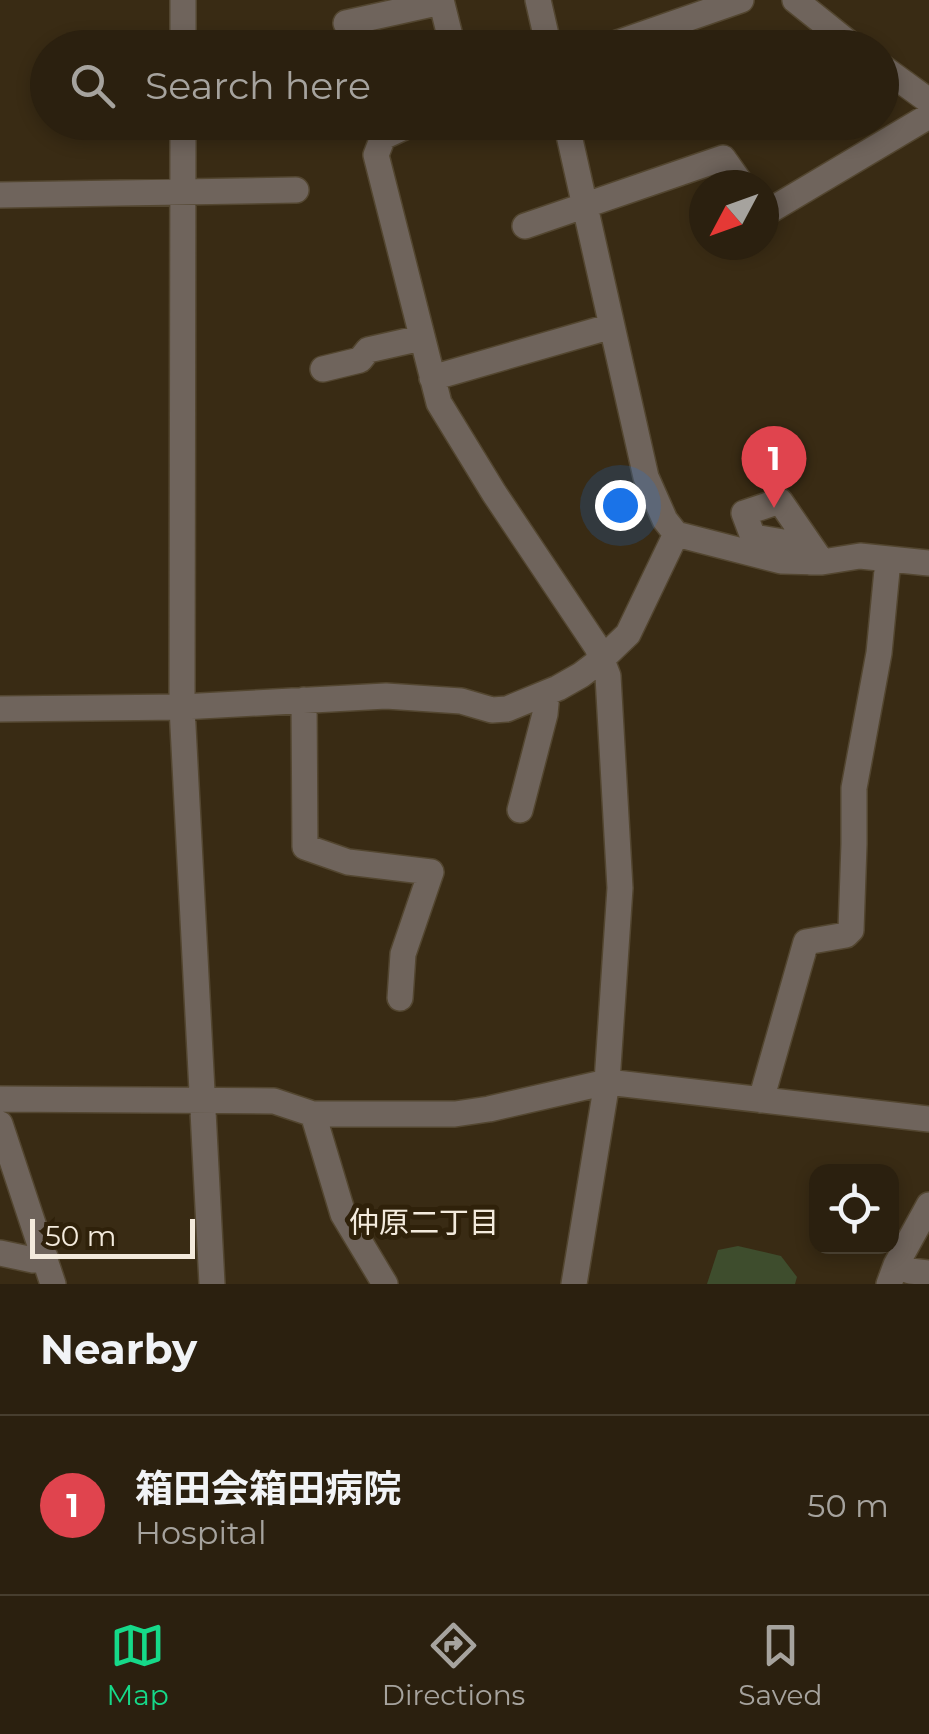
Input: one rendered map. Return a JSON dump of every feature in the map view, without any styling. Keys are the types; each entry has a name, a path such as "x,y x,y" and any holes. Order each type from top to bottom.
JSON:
{"street":[{"path":"183,0 183,30"},
{"path":"538,0 546,30"},
{"path":"655,30 741,0"},
{"path":"795,0 832,30"},
{"path":"346,23 441,1 448,30"},
{"path":"899,79 929,101"},
{"path":"899,134 929,116"},
{"path":"183,140 182,706 212,1284"},
{"path":"382,140 376,155 438,403 597,647 608,676 620,888 607,1082 574,1284"},
{"path":"570,140 646,478 665,520 676,534 781,560 816,562 860,556 929,563"},
{"path":"779,205 889,140"},
{"path":"525,226 722,158 731,170"},
{"path":"0,195 296,190"},
{"path":"432,378 612,326"},
{"path":"323,369 360,360 368,350 421,338"},
{"path":"0,709 182,706 386,696 461,701 492,710 507,709 582,675 628,634 676,534"},
{"path":"762,1100 806,942 846,935 850,930 854,788 879,653 888,560"},
{"path":"520,810 547,692"},
{"path":"304,700 305,847 348,862 431,872 403,954 400,998"},
{"path":"0,1099 274,1102 312,1114 455,1114 607,1082 929,1120"},
{"path":"312,1114 344,1214 385,1284"},
{"path":"0,1124 4,1149 53,1284"},
{"path":"893,1275 929,1205"},
{"path":"0,1253 33,1260 45,1257"},
{"path":"893,1275 910,1271 929,1273"}],"green space":[{"path":"738,1246 781,1256 797,1277 795,1284 707,1284 718,1250"}],"place":[{"name":"箱田会箱田病院","path":"774,508"}],"district":[{"name":"仲原二丁目","path":"424,1223"}]}
